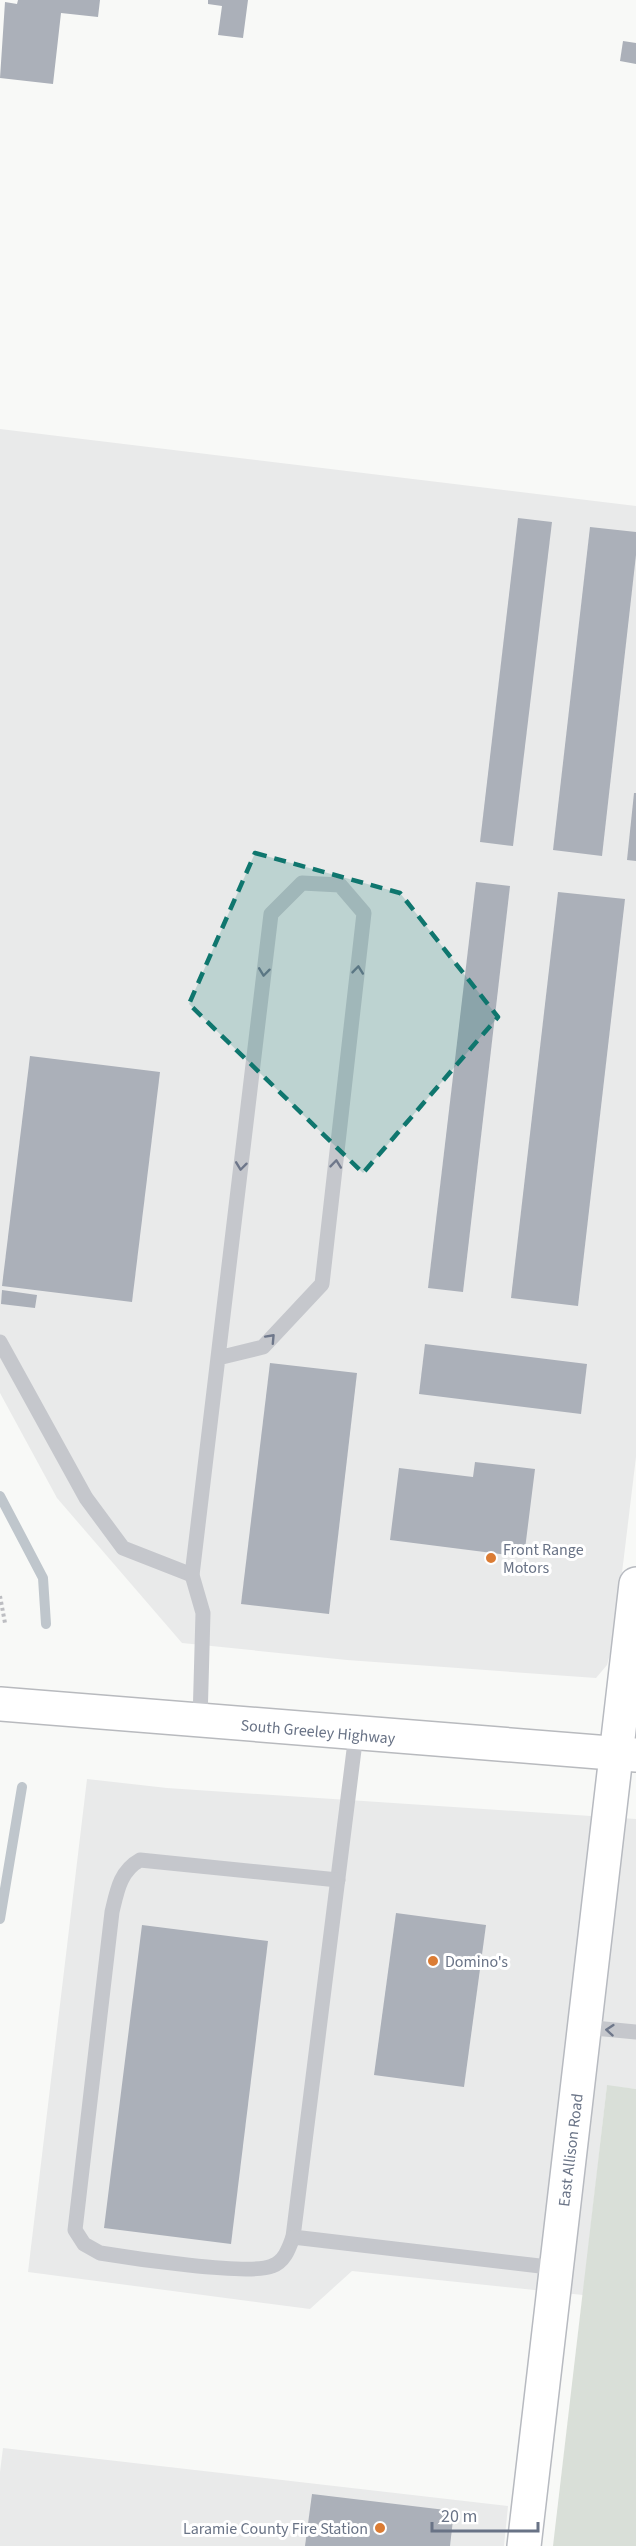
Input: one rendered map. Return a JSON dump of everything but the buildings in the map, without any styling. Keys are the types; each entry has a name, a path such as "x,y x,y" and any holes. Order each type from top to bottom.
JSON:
{"main road":[{"name":"East Allison Road","path":"524,2546 584,2027 626,1755 636,1584"},
{"name":"South Greeley Highway","path":"0,1704 626,1755"}],"lane":[{"path":"200,1721 203,1613 192,1575 271,914 302,883 340,885 364,913 322,1284 263,1347 218,1358"},
{"path":"0,1342 86,1498 123,1548 192,1575"},
{"path":"338,1880 140,1860 130,1866 122,1878 111,1923 75,2230 84,2244 100,2253 246,2269 275,2265 286,2254 293,2237 338,1880 356,1734"},
{"path":"584,2027 636,2032"},
{"path":"293,2237 557,2268"}],"path":[{"path":"0,1596 5,1623"}],"highlighted area":[{"path":"255,853 400,893 498,1017 363,1173 189,1004"}],"shaded area":[{"path":"0,429 636,506 636,1457 614,1639 607,1665 596,1678 347,1660 182,1643 57,1498 0,1393"},
{"path":"87,1779 167,1788 636,1819 636,2089 607,2086 583,2295 352,2271 310,2309 28,2272"},
{"path":"607,2085 636,2089 636,2546 553,2546"},
{"path":"3,2448 508,2506 504,2546 0,2546 0,2472"}],"waterway":[{"path":"0,1496 43,1578 46,1624"},
{"path":"0,1919 22,1787"}],"place":[{"name":"Front Range Motors","path":"491,1558"},
{"name":"Domino's","path":"433,1961"},
{"name":"Laramie County Fire Station","path":"380,2528"}]}
